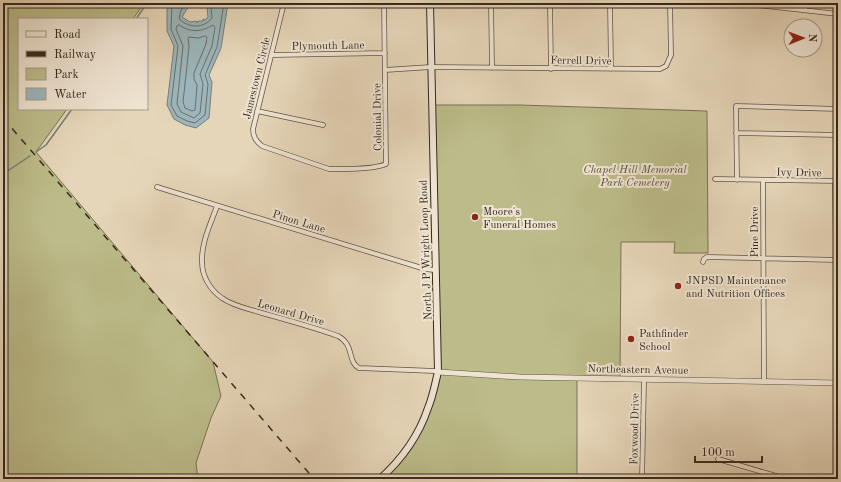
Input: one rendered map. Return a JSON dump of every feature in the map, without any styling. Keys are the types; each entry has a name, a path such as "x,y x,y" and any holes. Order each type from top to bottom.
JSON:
{"main road":[{"name":"North J P Wright Loop Road","path":"380,479 404,452 419,430 429,407 438,372 430,3"}],"street":[{"name":"Jamestown Circle","path":"284,3 257,111 253,136 262,146 328,169 380,167 386,164"},
{"name":"Colonial Drive","path":"384,3 386,164"},
{"path":"491,3 492,68"},
{"path":"550,3 551,69"},
{"path":"610,3 611,69"},
{"name":"Ferrell Drive","path":"431,67 663,69 671,55 670,3"},
{"path":"740,3 764,4 838,14"},
{"path":"805,3 805,10"},
{"name":"Plymouth Lane","path":"271,55 385,53"},
{"name":"Colonial Drive","path":"385,70 431,67"},
{"path":"737,180 736,106 838,109"},
{"path":"257,111 323,125"},
{"path":"736,133 838,135"},
{"path":"715,179 763,180"},
{"name":"Ivy Drive","path":"763,180 836,181 837,327"},
{"name":"Pine Drive","path":"763,180 764,381"},
{"name":"Pinon Lane","path":"157,187 425,269 435,270"},
{"name":"Leonard Drive","path":"217,206 204,246 202,261 206,280 210,287 221,298 252,310 338,336 348,345 353,364 359,368 438,372"},
{"path":"703,262 707,257 837,260"},
{"name":"Northeastern Avenue","path":"438,372 520,377 838,382"},
{"name":"Foxwood Drive","path":"642,479 644,380"},
{"path":"718,459 776,476 775,479"}],"green space":[{"path":"3,3 144,3 134,18 18,18 18,110 66,110 36,152 213,362 221,396 211,418 196,463 198,479 3,479"},
{"name":"Chapel Hill Memorial Park Cemetery","path":"432,105 520,105 707,111 708,253 674,253 675,242 621,242 620,379 577,378 577,479 380,479 419,430 438,372"}],"water":[{"path":"169,3 228,3 221,48 209,75 212,82 209,118 196,128 185,125 174,119 167,105 174,46 167,31 167,9","holes":["189,6 202,8 205,6 207,8 208,17 205,20 203,19 203,21 198,21 197,23 196,21 190,22 182,17"]}],"waterway":[{"path":"137,18 147,3"},
{"path":"36,152 46,145 71,110"},
{"path":"3,174 30,156"}],"railway":[{"path":"3,118 314,479"}],"place":[{"name":"Moore's Funeral Homes","path":"475,217"},
{"name":"JNPSD Maintenance and Nutrition Offices","path":"678,286"},
{"name":"Pathfinder School","path":"631,339"}]}
